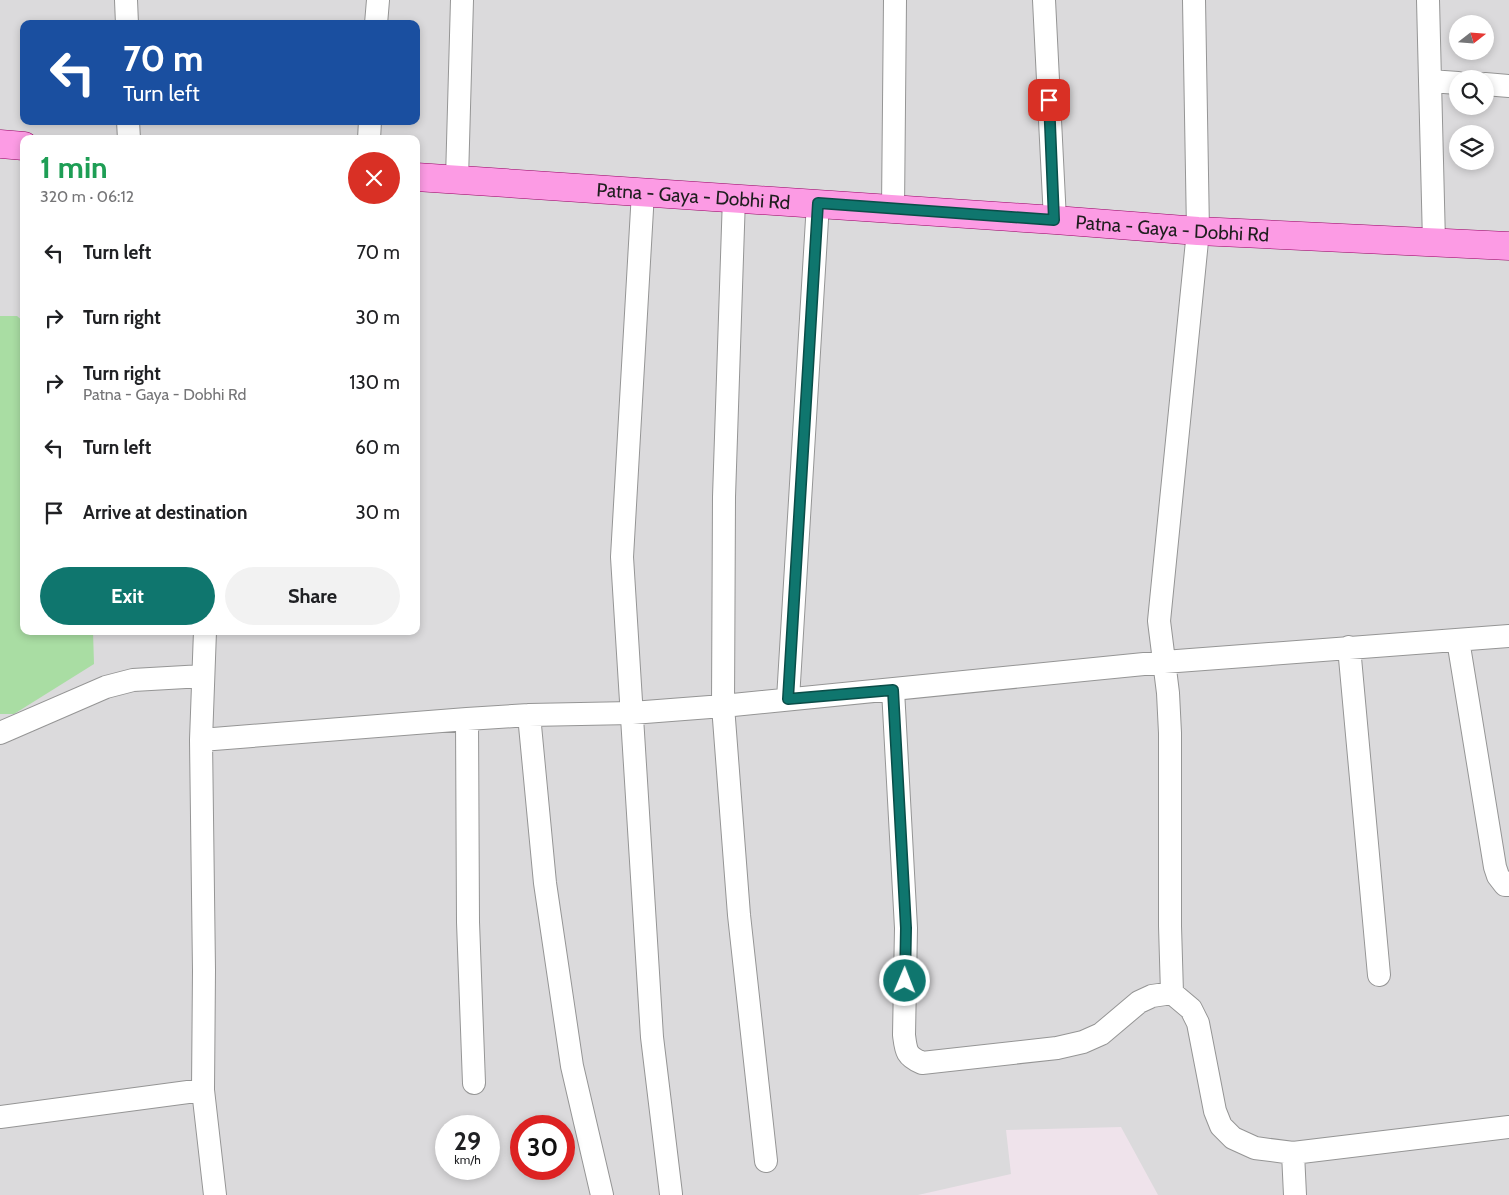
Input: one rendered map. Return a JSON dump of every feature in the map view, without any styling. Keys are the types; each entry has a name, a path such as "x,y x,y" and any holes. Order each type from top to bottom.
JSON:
{"main road":[{"path":"0,144 20,146"},
{"name":"Patna - Gaya - Dobhi Rd","path":"420,176 1198,231 1509,246"}],"street":[{"path":"126,0 127,20"},
{"path":"376,20 378,0"},
{"path":"457,179 462,0"},
{"path":"893,209 895,0"},
{"path":"1044,0 1054,220"},
{"path":"1194,0 1198,231 1160,621 1168,693 1170,733 1172,993 1191,1009 1198,1023 1215,1111 1221,1126 1232,1138 1255,1148 1293,1153 1509,1127"},
{"path":"1428,0 1434,242"},
{"path":"1430,81 1449,82"},
{"path":"1494,85 1509,86"},
{"path":"643,192 622,558 652,1037 671,1194"},
{"path":"734,197 724,497 723,706 739,915 766,1161"},
{"path":"788,699 818,203"},
{"path":"205,635 201,740 204,970 203,1090 215,1195"},
{"path":"201,740 466,719 528,715 632,713 723,706 1164,662 1509,636"},
{"path":"1458,640 1494,867 1505,885 1509,885"},
{"path":"1349,647 1379,974"},
{"path":"0,734 106,687 133,680 203,676"},
{"path":"893,690 906,928 904,1035 906,1050 911,1058 922,1063 1058,1048 1083,1042 1100,1034 1139,1002 1152,996 1172,993"},
{"path":"528,715 545,883 572,1066 602,1195"},
{"path":"466,719 468,922 474,1083"},
{"path":"0,1118 203,1090"},
{"path":"1293,1153 1295,1195"}],"shaded area":[{"path":"0,0 1509,0 1509,1195 1158,1195 1121,1127 1006,1130 1011,1174 918,1195 0,1195"},
{"path":"0,316 17,316 20,319 20,635 93,635 94,664 14,714 0,714"}],"route":[{"path":"905,981 906,928 893,690 788,699 818,203 1054,220 1049,100"}]}
